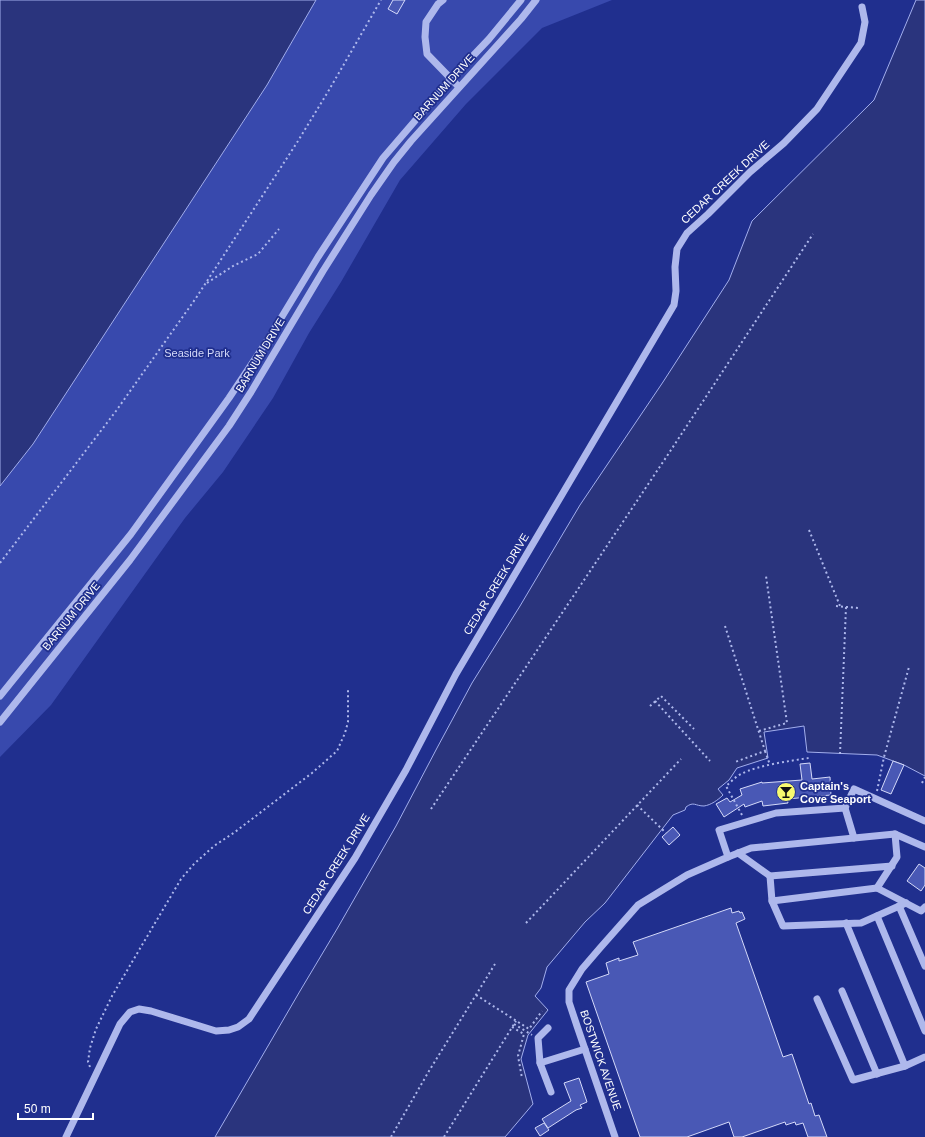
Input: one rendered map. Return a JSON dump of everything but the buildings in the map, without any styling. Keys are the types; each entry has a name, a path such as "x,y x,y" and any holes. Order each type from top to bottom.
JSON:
{"street":[{"path":"443,0 438,4 426,22 425,37 427,54 459,87"},
{"name":"BARNUM DRIVE","path":"0,696 131,534 229,398 269,338 318,257 383,158 522,0"},
{"name":"BARNUM DRIVE","path":"0,722 130,560 229,426 323,271 371,195 394,162 411,141 521,19 536,0"},
{"name":"CEDAR CREEK DRIVE","path":"66,1137 120,1024 130,1012 139,1009 152,1011 216,1030 229,1030 238,1027 250,1019 363,844 406,770 456,674 674,305 676,291 675,267 677,249 687,233 750,172 784,143 817,109 861,44 865,22 862,7"},
{"path":"854,838 845,808 854,789 925,821"},
{"path":"845,808 776,813 718,830 728,857 751,848 896,834 925,847"},
{"path":"877,888 897,857 896,834"},
{"path":"738,853 770,876 892,866"},
{"name":"BOSTWICK AVENUE","path":"615,1137 569,1002 569,990 582,969 638,905 687,875 728,857"},
{"path":"770,876 772,901 783,926 861,923 902,904"},
{"path":"772,901 877,888 902,904 924,911"},
{"path":"902,904 925,966"},
{"path":"877,916 925,1031"},
{"path":"846,923 905,1066"},
{"path":"842,991 877,1074"},
{"path":"817,999 853,1080 905,1066 925,1057"},
{"path":"548,1028 538,1038 540,1063 551,1092"},
{"path":"540,1063 584,1049"}],"path":[{"path":"0,562 116,411 206,284 302,135 381,0"},
{"path":"206,284 233,266 258,254 278,229"},
{"path":"432,809 813,234"},
{"path":"809,530 840,606"},
{"path":"759,730 788,723 766,576"},
{"path":"836,606 858,608"},
{"path":"840,754 846,607"},
{"path":"725,626 770,765"},
{"path":"875,798 884,757 909,667"},
{"path":"95,1076 88,1062 90,1048 96,1029 112,996 181,879 194,864 214,846 235,832 312,773 337,751 348,722 348,690"},
{"path":"650,706 661,696 694,728"},
{"path":"655,701 710,760"},
{"path":"735,762 765,750"},
{"path":"746,822 726,786 742,773 770,765 809,758"},
{"path":"526,923 681,759"},
{"path":"922,782 925,777"},
{"path":"637,805 666,833"},
{"path":"391,1137 429,1071 495,964"},
{"path":"476,995 529,1029 542,1011"},
{"path":"444,1137 516,1021"},
{"path":"514,1024 528,1032"},
{"path":"512,1027 524,1034 518,1056 522,1078"}],"green space":[{"name":"Seaside Park","path":"316,0 612,0 542,28 466,104 400,180 341,282 309,333 273,398 223,472 185,518 51,705 0,757 0,486 33,444 267,85"}],"shaded area":[{"path":"0,0 316,0 267,85 33,444 0,486"},
{"path":"916,0 925,0 925,776 904,765 877,755 807,752 804,726 764,732 768,758 737,768 729,780 718,789 723,795 709,805 701,806 691,804 686,807 685,810 673,815 605,903 585,922 547,967 541,988 535,996 548,1010 528,1035 521,1059 533,1104 505,1137 215,1137 396,826 472,683 580,505 663,382 729,280 752,221 874,100"}],"place":[{"name":"Captain's Cove Seaport","path":"786,792"}]}
